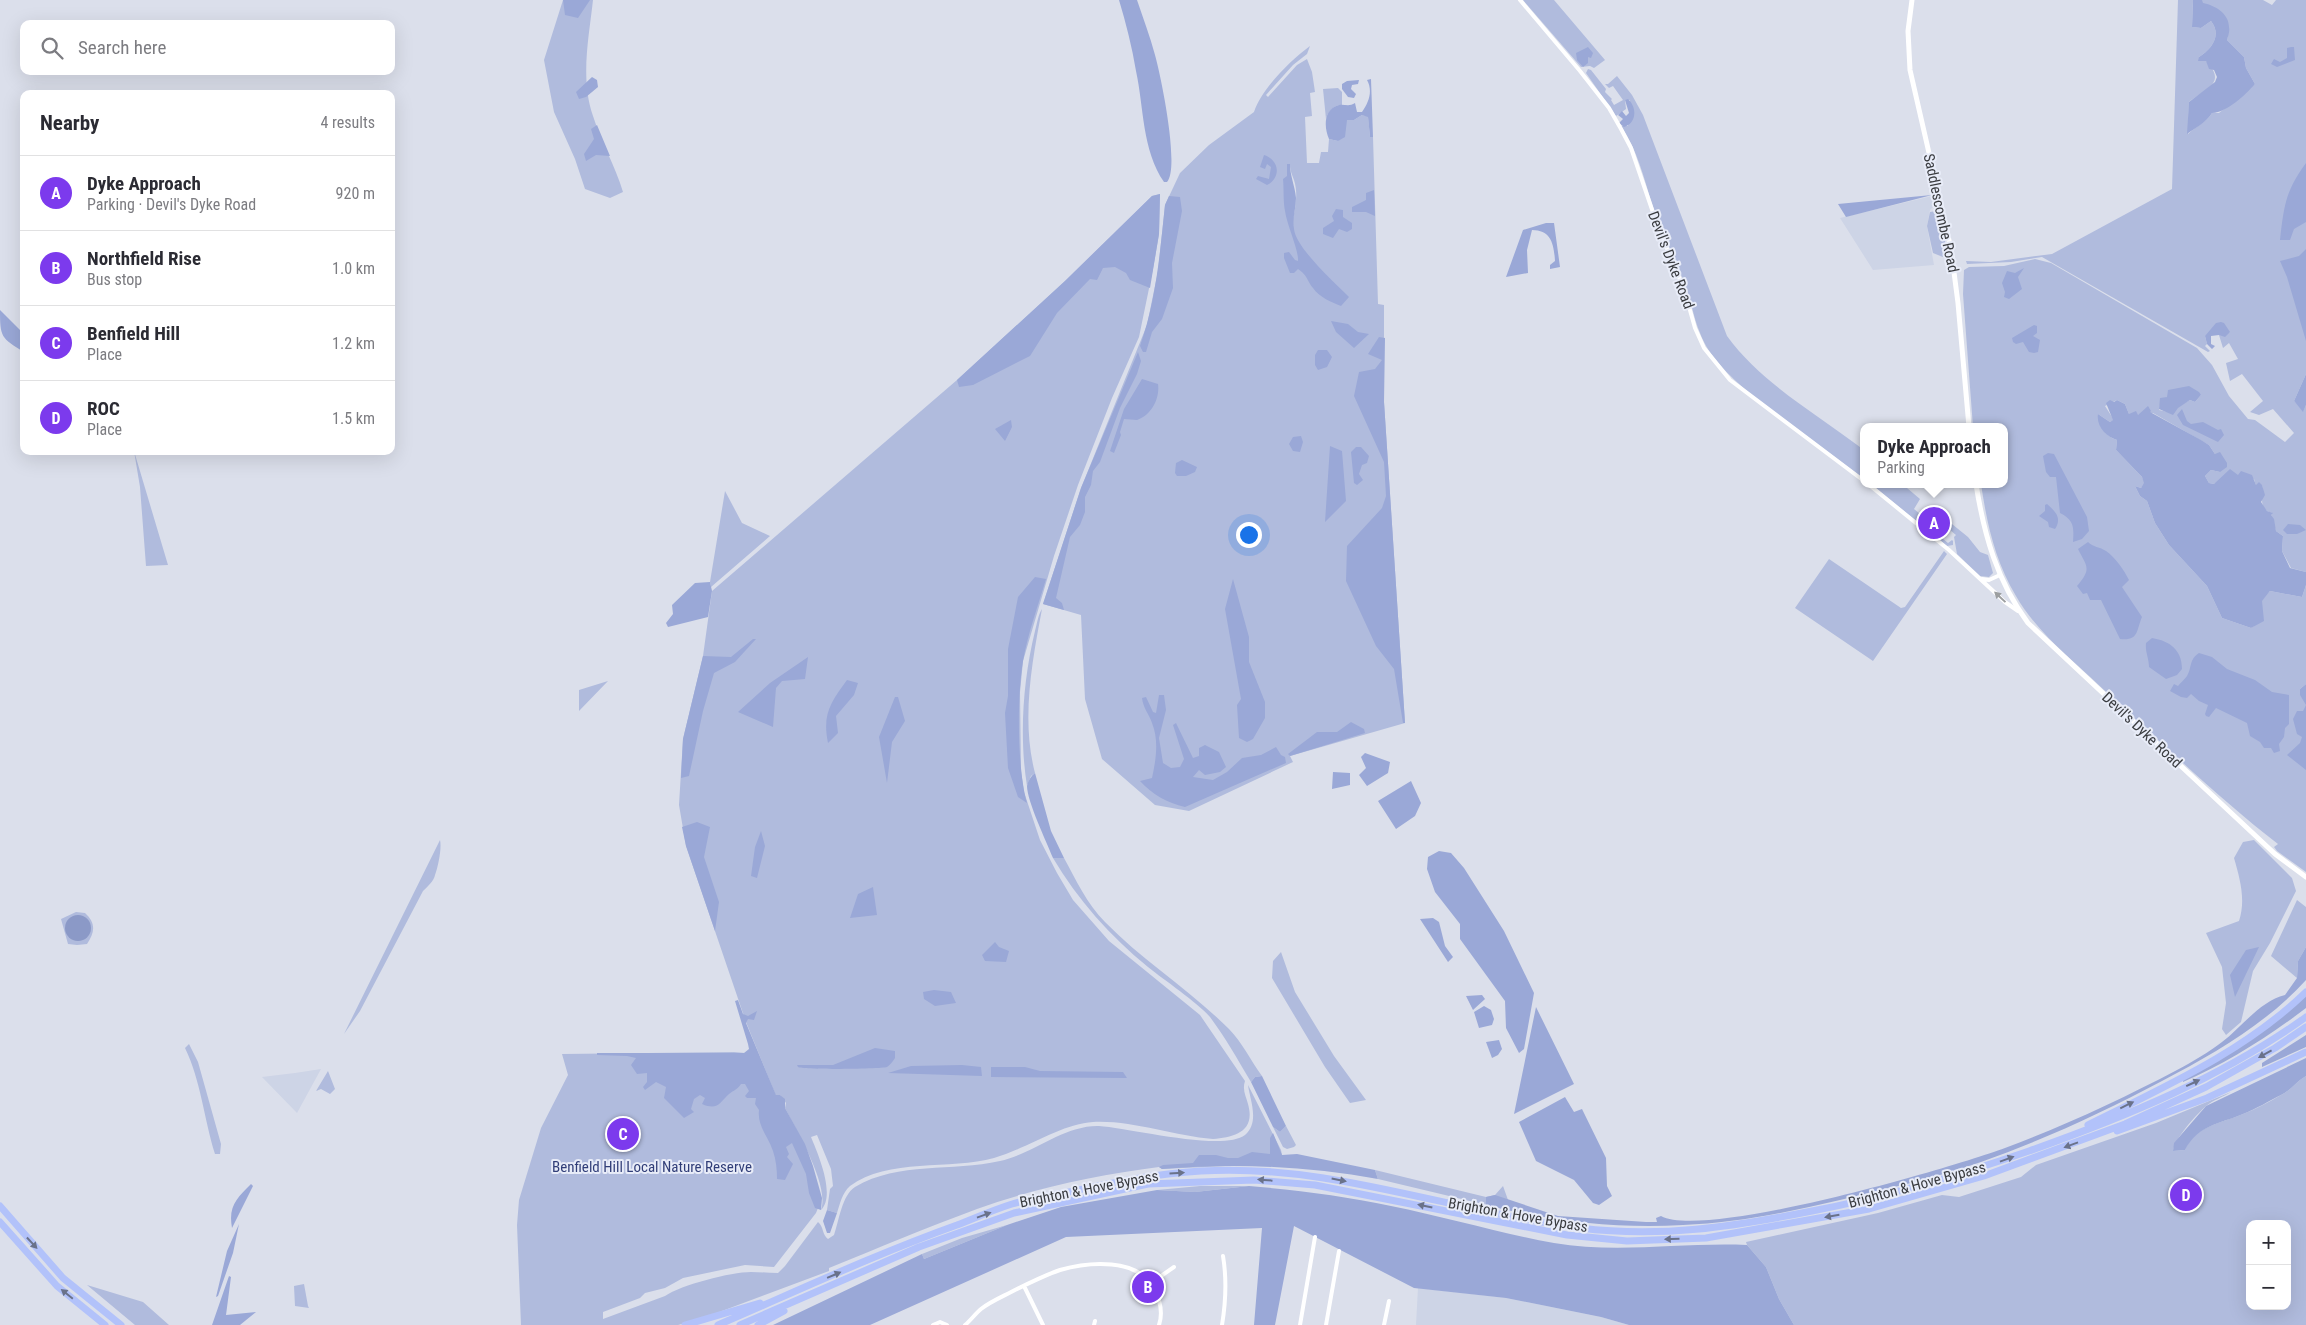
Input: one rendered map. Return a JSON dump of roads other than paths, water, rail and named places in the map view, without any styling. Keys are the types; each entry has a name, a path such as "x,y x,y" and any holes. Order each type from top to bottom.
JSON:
{"highway":[{"path":"2052,1143 2211,1061 2281,1015 2306,992"},
{"name":"Brighton & Hove Bypass","path":"718,1325 916,1240 1012,1204 1148,1175 1206,1170 1318,1176 1523,1218 1575,1227 1628,1233 1707,1229 1867,1200 1981,1168 2121,1116 2202,1079 2286,1031 2306,1016"},
{"name":"Brighton & Hove Bypass","path":"740,1325 920,1247 1014,1213 1148,1184 1254,1180 1306,1184 1567,1235 1627,1241 1706,1238 1869,1209 1984,1176 2090,1139 2206,1087 2275,1048 2306,1027"},
{"path":"2090,1139 2127,1129 2175,1111 2306,1052"},
{"path":"0,1206 63,1278 122,1325"},
{"path":"0,1222 57,1286 105,1325"},
{"path":"758,1325 822,1290"},
{"path":"685,1325 789,1295"}],"street":[{"name":"Devil's Dyke Road","path":"1520,0 1580,71 1609,108 1621,128 1658,227 1684,289 1695,328 1712,359 1730,380 1747,394 1860,478"},
{"name":"Saddlescombe Road","path":"1912,0 1908,31 1910,70 1952,255 1969,423"},
{"name":"Devil's Dyke Road","path":"1873,488 1949,550 2005,602 2020,612 2040,636 2275,854 2306,877"},
{"path":"1977,488 1982,523 1991,554 2020,612"},
{"path":"1982,579 1989,580 2000,575"},
{"path":"1300,1325 1316,1237"},
{"path":"1326,1325 1339,1251"},
{"path":"1222,1325 1226,1299 1226,1276 1223,1256"},
{"path":"966,1325 982,1308 1024,1286 1059,1270 1090,1264 1118,1266 1138,1272 1151,1283 1159,1298 1161,1318 1159,1325"},
{"path":"1151,1283 1174,1267"},
{"path":"1024,1286 1044,1325"},
{"path":"1384,1325 1389,1301"},
{"path":"933,1325 940,1322 947,1325"}],"place":[{"name":"Dyke Approach","path":"1934,523"},
{"name":"Benfield Hill","path":"623,1134"},
{"name":"ROC","path":"2186,1195"},
{"name":"Northfield Rise","path":"1148,1287"}],"park label":[{"name":"Benfield Hill Local Nature Reserve","path":"652,1167"}]}
